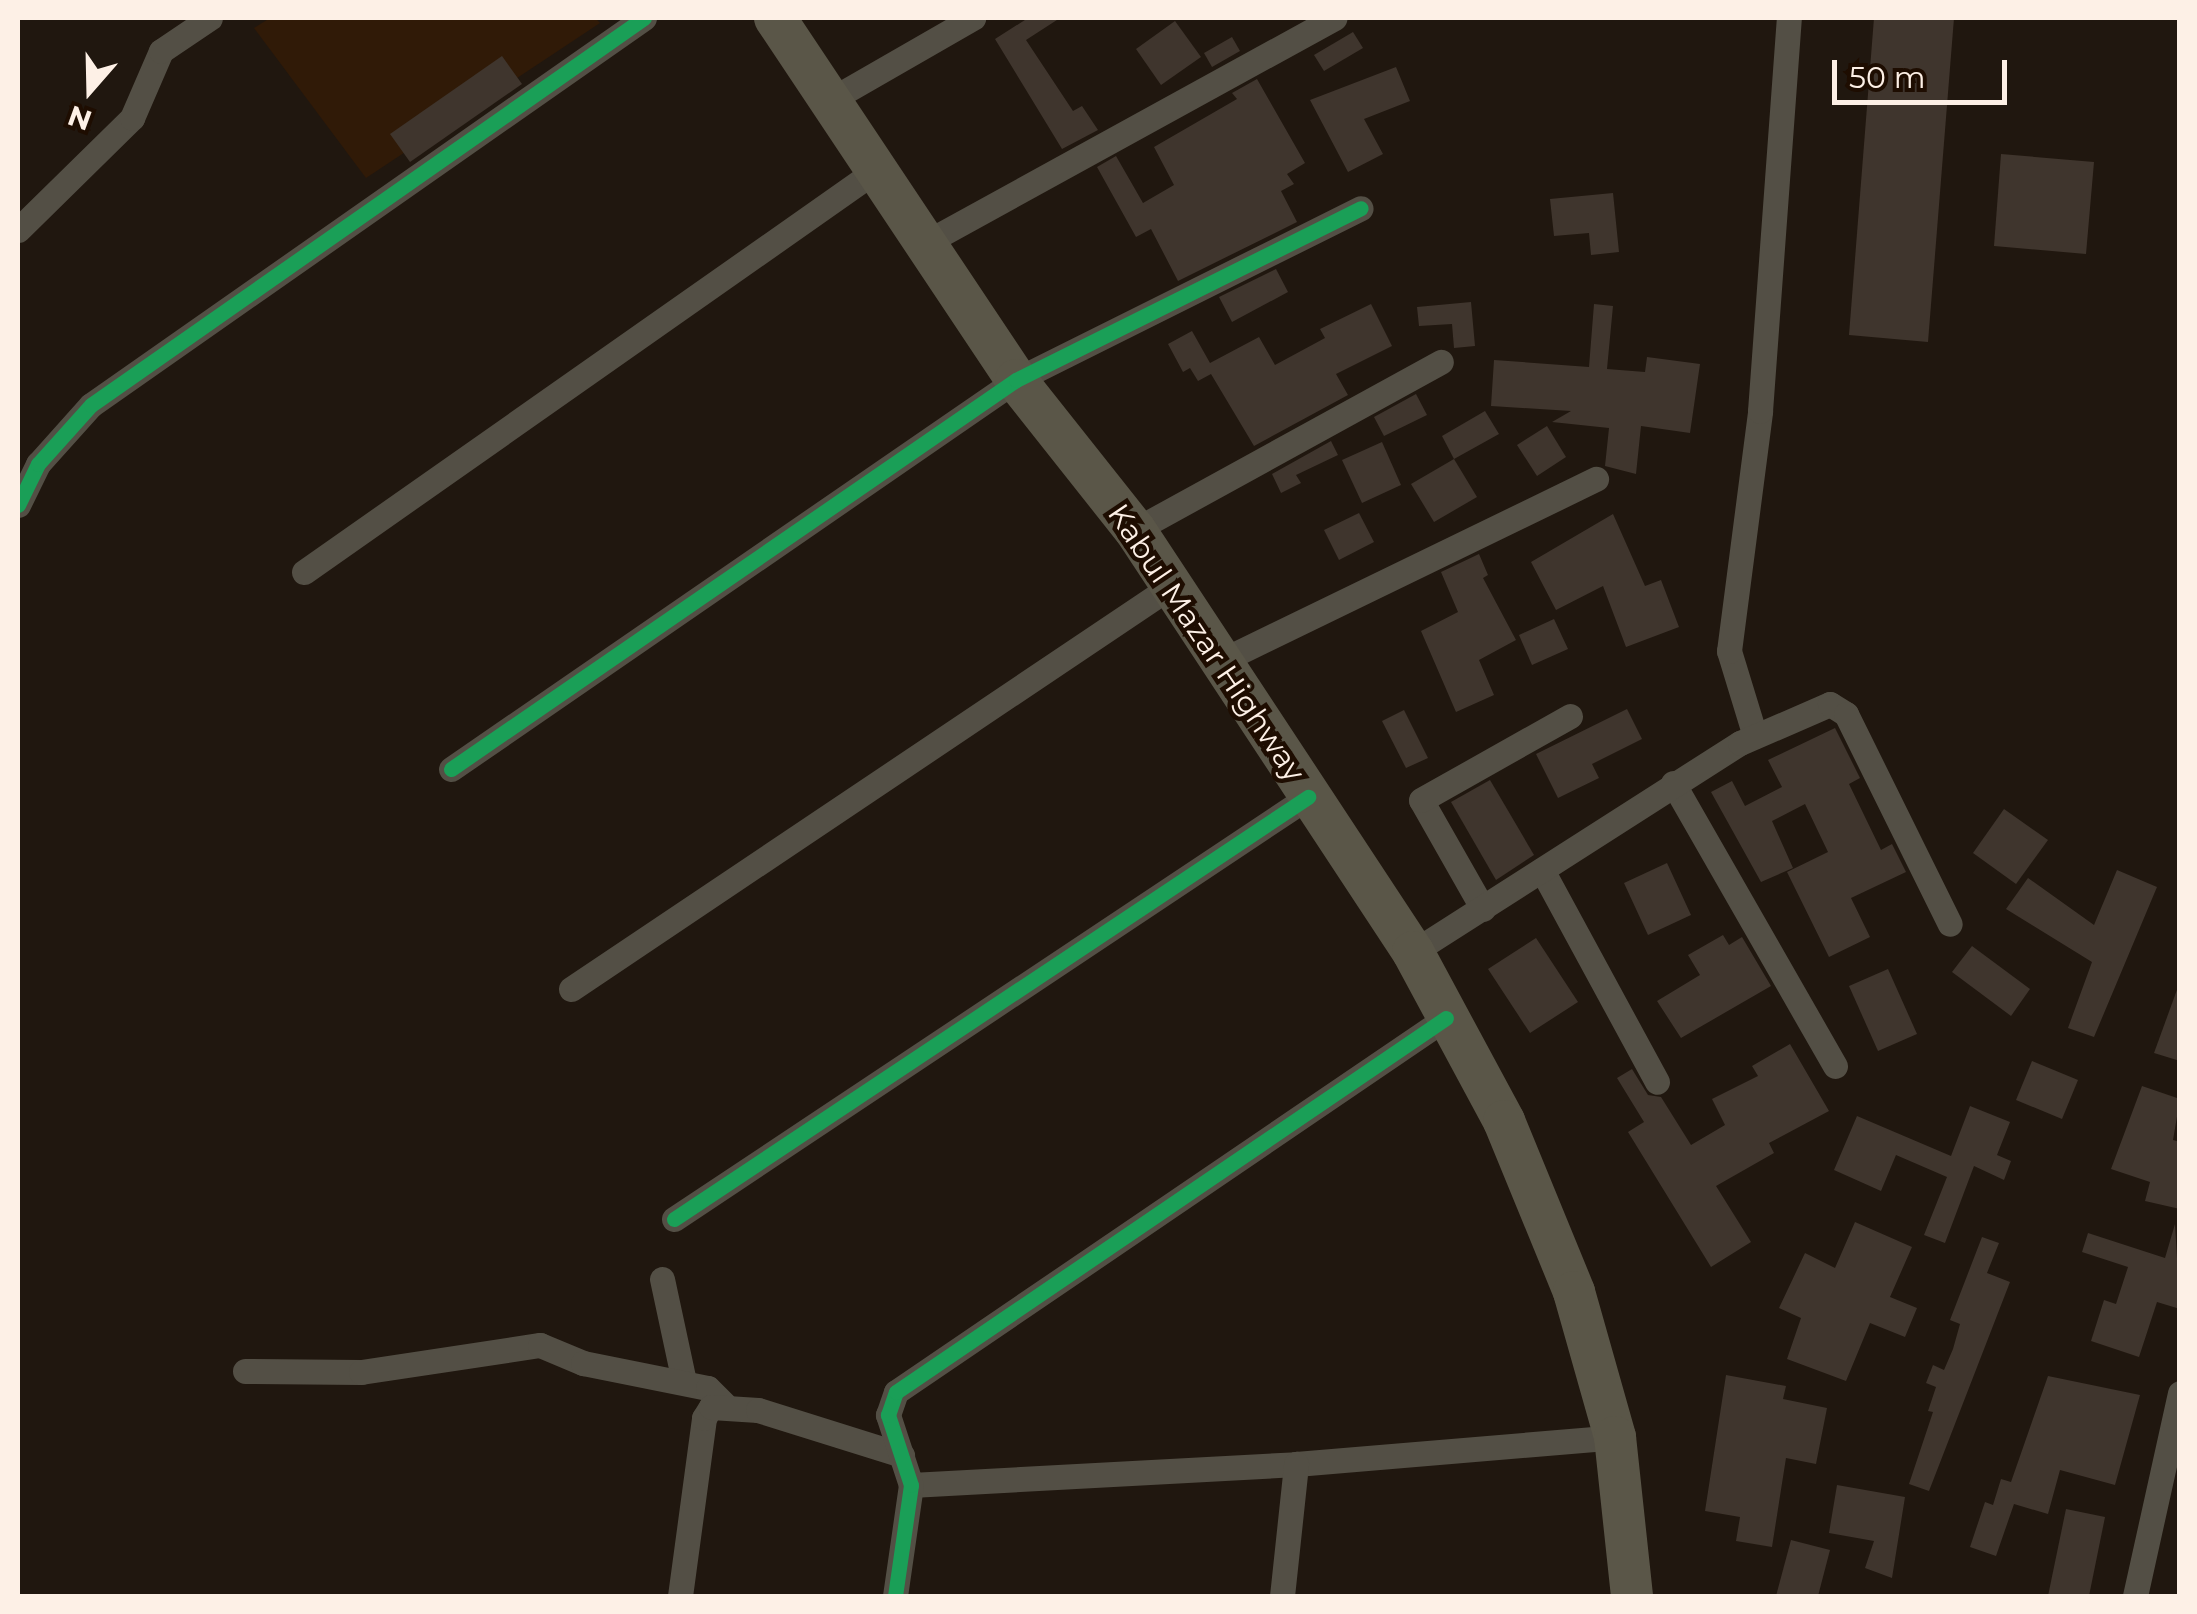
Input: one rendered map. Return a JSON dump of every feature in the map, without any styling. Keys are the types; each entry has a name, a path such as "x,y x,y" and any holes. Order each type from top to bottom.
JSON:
{"highway":[{"name":"Kabul Mazar Highway","path":"775,18 1016,380 1135,530 1414,952 1504,1122 1545,1213 1615,1437 1632,1596"}],"street":[{"path":"18,230 132,118 161,51 210,18"},
{"path":"18,506 38,464 91,404 644,18"},
{"path":"832,99 973,18"},
{"path":"927,242 1334,18"},
{"path":"1755,736 1729,651 1760,411 1789,18"},
{"path":"304,572 875,171"},
{"path":"452,769 1016,380 1361,208"},
{"path":"1135,530 1441,362"},
{"path":"1221,661 1596,479"},
{"path":"572,990 1170,586"},
{"path":"1414,952 1674,783 1755,736 1830,704 1846,714 1950,924"},
{"path":"1482,909 1422,800 1570,716"},
{"path":"1674,783 1834,1066"},
{"path":"674,1219 1308,797"},
{"path":"1542,870 1658,1082"},
{"path":"894,1596 912,1485 888,1415 896,1392 1446,1018"},
{"path":"662,1280 684,1382"},
{"path":"245,1371 361,1372 540,1345 582,1363 708,1388 724,1404 902,1456"},
{"path":"2134,1596 2180,1393"},
{"path":"680,1596 704,1418 724,1404"},
{"path":"912,1485 1296,1464 1615,1437"},
{"path":"1282,1596 1296,1464"}],"shaded area":[{"path":"270,18 595,18 600,23 366,178 254,28"}],"building":[{"path":"1028,18 1060,18 1026,40 1073,111 1082,106 1098,130 1062,149 995,39"},
{"path":"1874,18 1954,18 1928,342 1849,335"},
{"path":"1175,21 1201,57 1161,85 1136,49"},
{"path":"1353,32 1363,48 1324,71 1314,55"},
{"path":"1232,37 1240,51 1212,67 1204,53"},
{"path":"502,56 522,84 410,162 390,134"},
{"path":"1396,67 1410,101 1364,119 1383,154 1348,172 1310,100"},
{"path":"1257,79 1305,163 1287,174 1294,184 1281,191 1297,222 1178,281 1151,229 1136,237 1097,167 1116,156 1143,203 1174,185 1154,147 1237,99 1232,93"},
{"path":"2001,154 2094,162 2086,254 1994,246"},
{"path":"1613,193 1619,252 1591,255 1589,233 1554,236 1550,199"},
{"path":"1276,269 1288,292 1232,322 1219,297"},
{"path":"1471,302 1475,346 1454,348 1452,324 1419,326 1417,307"},
{"path":"1371,304 1392,346 1336,374 1348,395 1254,446 1211,374 1198,381 1190,368 1183,372 1168,344 1192,331 1210,363 1259,337 1275,365 1325,338 1320,329"},
{"path":"1594,304 1613,306 1607,369 1645,372 1647,357 1700,364 1690,433 1641,426 1636,474 1605,466 1609,428 1552,422 1571,411 1491,406 1494,360 1589,367"},
{"path":"1416,394 1427,415 1384,436 1374,417"},
{"path":"1485,411 1499,434 1454,459 1442,436"},
{"path":"1547,426 1566,457 1537,476 1517,445"},
{"path":"1331,441 1338,455 1296,475 1301,483 1281,493 1272,474"},
{"path":"1382,442 1401,485 1362,503 1342,460"},
{"path":"1454,459 1477,497 1434,522 1411,484"},
{"path":"1359,513 1374,542 1339,560 1324,530"},
{"path":"1613,514 1645,586 1661,580 1679,627 1626,647 1603,586 1556,610 1531,562"},
{"path":"1479,554 1488,575 1483,578 1516,640 1479,660 1494,695 1456,712 1421,631 1458,612 1441,572"},
{"path":"1554,619 1568,649 1532,665 1519,635"},
{"path":"1627,709 1642,739 1592,764 1599,778 1558,798 1536,754"},
{"path":"1404,710 1428,758 1406,768 1382,721"},
{"path":"1835,728 1860,778 1849,784 1881,850 1892,844 1906,872 1851,898 1870,937 1829,957 1787,872 1828,852 1805,804 1772,821 1793,868 1761,882 1711,792 1732,781 1745,806 1782,787 1768,760"},
{"path":"1490,780 1534,855 1496,880 1451,802"},
{"path":"2004,809 2048,840 2016,884 1973,853"},
{"path":"1667,863 1691,915 1648,935 1624,883"},
{"path":"2117,870 2157,887 2094,1037 2068,1028 2092,962 2006,909 2028,878 2094,925"},
{"path":"1723,935 1729,945 1742,937 1771,986 1681,1038 1657,1001 1700,975 1688,955"},
{"path":"1536,938 1578,1002 1530,1033 1488,969"},
{"path":"1972,946 2030,989 2011,1016 1952,972"},
{"path":"1888,969 1917,1034 1878,1051 1849,986"},
{"path":"2180,987 2180,1061 2154,1053"},
{"path":"1790,1044 1829,1111 1769,1143 1774,1153 1716,1186 1751,1242 1711,1267 1628,1132 1644,1122 1617,1078 1632,1069 1648,1095 1661,1097 1691,1145 1725,1125 1712,1099 1758,1076 1752,1066"},
{"path":"2032,1061 2078,1080 2062,1119 2016,1100"},
{"path":"2142,1086 2180,1099 2173,1140 2180,1142 2180,1209 2145,1201 2150,1182 2111,1169"},
{"path":"1970,1106 2010,1122 1997,1155 2011,1161 2004,1180 1974,1166 1945,1243 1924,1235 1947,1177 1896,1155 1881,1191 1834,1170 1857,1116 1951,1156"},
{"path":"1855,1222 1912,1247 1890,1297 1917,1308 1905,1337 1870,1323 1846,1381 1787,1359 1801,1318 1779,1308 1805,1253 1835,1268"},
{"path":"2175,1224 2180,1309 2157,1302 2139,1357 2091,1341 2104,1300 2116,1304 2128,1267 2082,1252 2088,1233 2165,1258"},
{"path":"1982,1237 1999,1243 1987,1273 2010,1282 1929,1491 1909,1484 1933,1412 1928,1411 1936,1387 1926,1383 1933,1365 1944,1370 1953,1349 1960,1324 1950,1320"},
{"path":"1726,1375 1786,1386 1783,1399 1827,1408 1816,1464 1786,1458 1772,1547 1736,1541 1740,1517 1705,1511"},
{"path":"2048,1376 2140,1395 2115,1485 2060,1470 2048,1514 2014,1504 1996,1556 1970,1547 1985,1502 1993,1505 2001,1479 2011,1482"},
{"path":"1837,1485 1905,1497 1892,1578 1865,1568 1874,1541 1829,1533"},
{"path":"2066,1509 2105,1517 2089,1596 2048,1596"},
{"path":"1791,1540 1830,1550 1818,1596 1776,1596"}],"cycle path":[{"path":"18,505 38,464 91,405 644,18"},
{"path":"451,769 1016,380 1361,208"},
{"path":"674,1219 1308,797"},
{"path":"895,1596 911,1485 888,1415 896,1392 1446,1018"}]}
